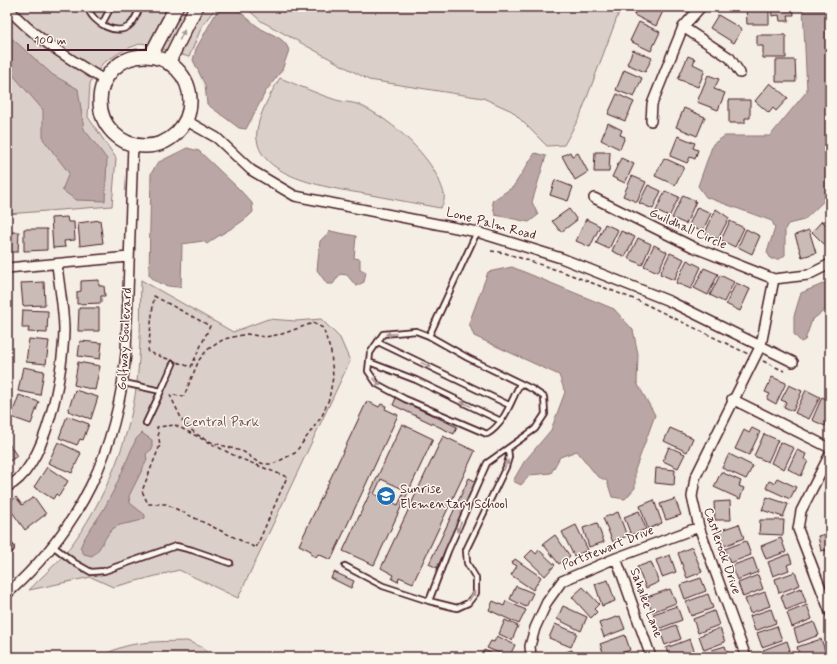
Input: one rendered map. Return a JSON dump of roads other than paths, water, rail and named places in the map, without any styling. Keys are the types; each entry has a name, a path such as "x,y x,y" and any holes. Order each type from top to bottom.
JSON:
{"street":[{"path":"7,7 62,55 104,80"},
{"path":"151,55 176,7"},
{"path":"168,63 196,7"},
{"path":"651,121 652,104 683,28 701,7"},
{"path":"683,28 730,58 740,73"},
{"path":"151,55 179,70 187,86 190,98 185,120 174,134 163,142 148,145 133,144 120,139 111,131 101,112 100,93 104,80 111,70 127,59 151,55"},
{"name":"Lone Palm Road","path":"185,120 217,138 251,170 294,196 423,220 477,232 561,258 669,301 793,362"},
{"name":"Golfway Boulevard","path":"7,594 29,574 53,546 74,517 107,451 117,418 124,383 126,353 128,257 133,144"},
{"name":"Guildhall Circle","path":"594,198 693,247 774,279 808,275 830,264"},
{"path":"7,268 128,257"},
{"path":"7,487 15,483 27,470 43,437 57,390 64,331 57,264"},
{"path":"761,345 774,279"},
{"name":"Castlerock Drive","path":"746,657 699,527 692,497 695,478 732,399 761,345"},
{"path":"732,399 830,448"},
{"path":"830,454 801,511 798,530 826,590 830,612"},
{"name":"Portstewart Drive","path":"531,657 530,646 535,628 547,602 562,581 616,558 699,527"},
{"name":"Sahalee Lane","path":"616,558 651,657"}],"lane":[{"path":"88,7 92,17 102,24 118,30 124,29 132,24 140,7"},
{"path":"102,24 111,7"},
{"path":"429,336 477,232"},
{"path":"429,601 448,551 487,463 535,429 545,414 544,397 520,384 429,336 416,331 383,334 370,353 368,371 377,384 405,399 487,434 496,429 520,384"},
{"path":"378,342 509,405"},
{"path":"369,362 416,380 501,421"},
{"path":"146,423 173,364"},
{"path":"124,383 161,391"},
{"path":"345,566 383,586 429,601 457,608 468,603 476,593 476,578 467,563 466,550 506,467 510,457 508,449"},
{"path":"53,546 75,563 91,572 104,571 176,546 230,563"}],"place":[{"name":"Sunrise Elementary School","path":"386,496"}],"park label":[{"name":"Central Park","path":"221,422"}]}
